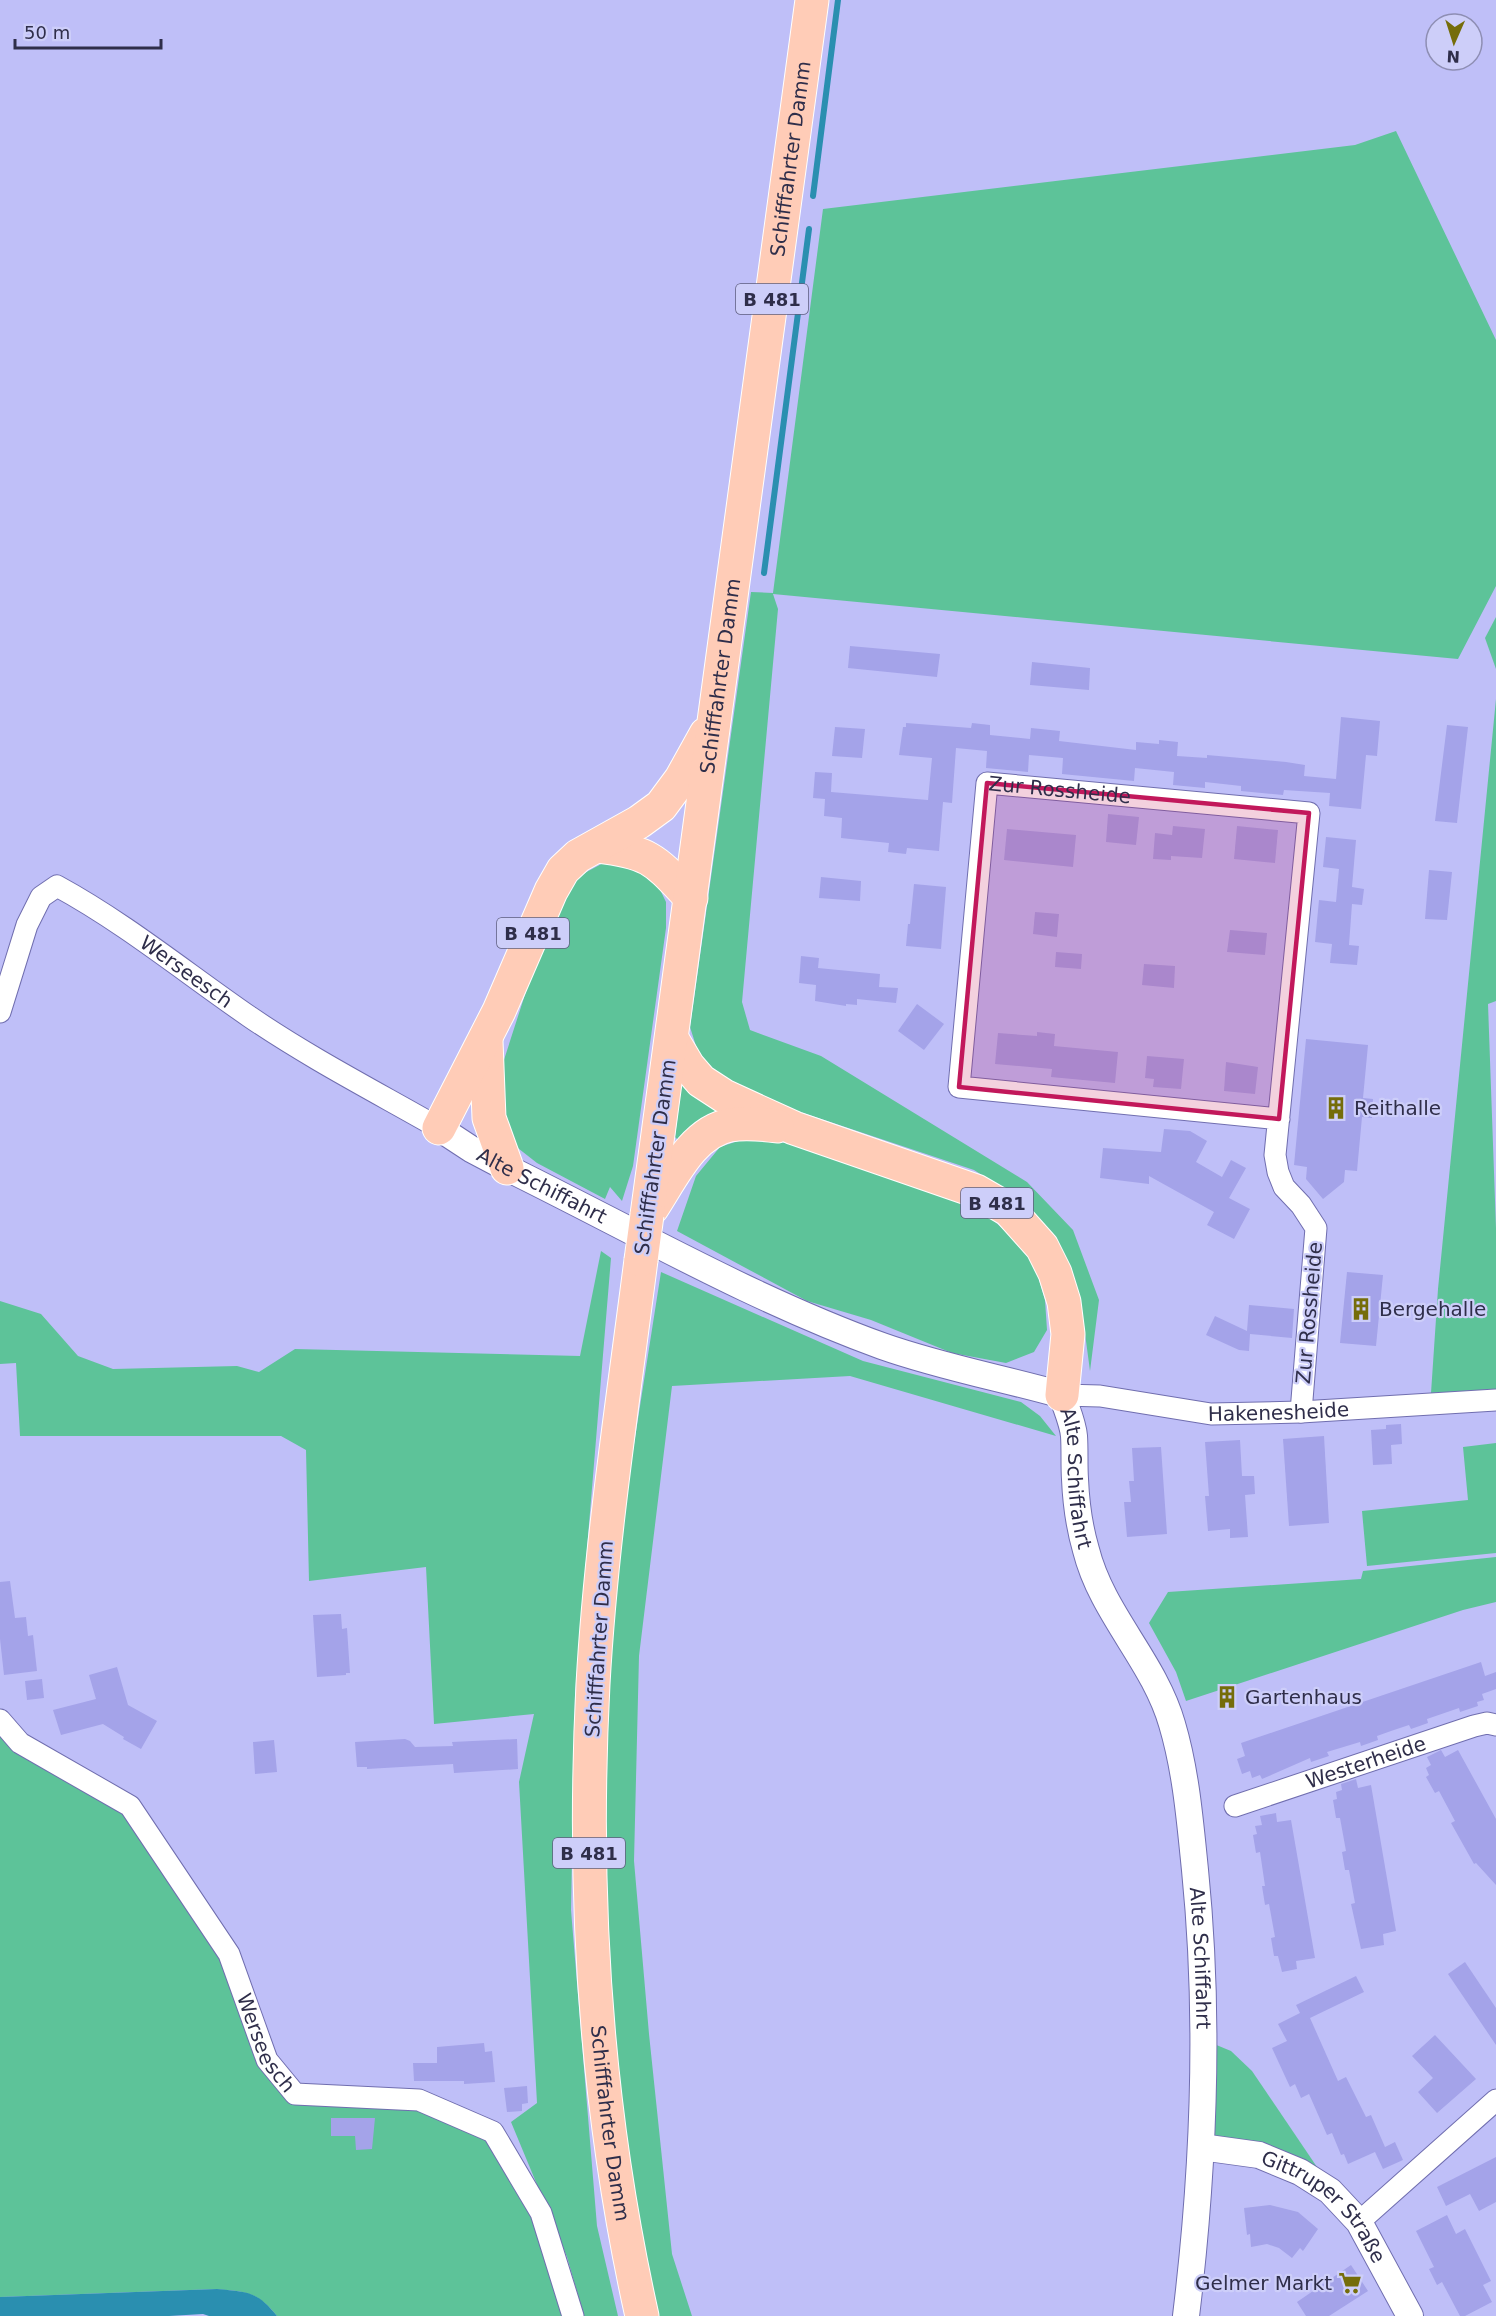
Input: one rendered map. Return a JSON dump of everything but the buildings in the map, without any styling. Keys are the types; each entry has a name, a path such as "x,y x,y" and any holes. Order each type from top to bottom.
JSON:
{"highway":[{"name":"Schifffahrter Damm","path":"642,2316 617,2176 599,2037 590,1895 589,1799 593,1684 600,1592 641,1260 812,0"},
{"name":"B 481","path":"439,1128 486,1036 551,891 563,870 578,855 639,822 661,806 681,779 715,717"},
{"path":"598,846 624,849 645,855 662,868 691,898"},
{"name":"B 481","path":"486,1036 489,1118 507,1168"},
{"name":"B 481","path":"672,1039 688,1066 701,1081 724,1096 794,1128 976,1191 1009,1210 1042,1247 1055,1273 1064,1302 1068,1334 1062,1395"},
{"name":"B 481","path":"647,1215 688,1153 703,1137 729,1125 756,1124 794,1128"}],"street":[{"name":"Zur Rossheide","path":"1279,1119 959,1087 987,783 1308,813 1279,1119 1275,1155 1284,1187 1301,1205 1316,1228 1301,1412"},
{"name":"Werseesch","path":"0,1012 27,925 41,897 57,886 90,904 252,1019 439,1128"},
{"name":"Alte Schiffahrt","path":"439,1128 471,1149 507,1168 803,1315 883,1346 963,1370 1022,1383 1062,1395 1074,1434 1077,1514 1086,1552 1102,1593 1160,1694 1172,1721 1184,1776 1204,1967 1204,2087 1201,2147 1186,2316"},
{"name":"Hakenesheide","path":"1062,1395 1100,1396 1211,1414 1301,1412 1496,1400"},
{"name":"Werseesch","path":"0,1720 20,1743 130,1806 229,1954 267,2060 296,2094 418,2100 493,2132 542,2213 573,2316"},
{"name":"Westerheide","path":"1235,1806 1474,1726 1487,1723 1496,1725"},
{"path":"1359,2222 1496,2100"},
{"name":"Gittruper Straße","path":"1201,2147 1259,2155 1300,2172 1330,2191 1359,2222 1410,2316"}],"highlighted area":[{"path":"987,783 1309,813 1279,1119 959,1087"}],"green space":[{"path":"1396,131 1496,340 1496,586 1458,659 773,594 778,609 742,1002 750,1030 821,1056 1027,1182 1073,1230 1099,1300 1090,1371 1084,1326 1069,1273 1018,1198 974,1170 761,1099 702,1065 690,1027 751,592 773,593 823,209 1355,145"},
{"path":"1496,617 1496,669 1485,638"},
{"path":"1496,699 1496,1001 1488,1004 1496,1228 1496,1389 1431,1393 1438,1289"},
{"path":"607,861 653,875 666,902 666,928 633,1166 622,1201 610,1187 605,1199 537,1163 514,1145 502,1121 502,1066 530,979 577,877"},
{"path":"682,1082 729,1113 678,1140 675,1137"},
{"path":"750,1137 792,1144 979,1207 1032,1256 1045,1300 1047,1330 1034,1352 1006,1363 952,1353 871,1320 807,1301 677,1231 696,1176 720,1147"},
{"path":"601,1251 611,1258 575,1694 571,1910 597,2226 618,2316 584,2316 567,2257 511,2122 537,2103 519,1782 534,1714 434,1724 426,1567 309,1581 306,1450 281,1436 20,1436 16,1363 0,1364 0,1301 41,1314 78,1356 113,1369 237,1366 259,1372 295,1349 580,1356"},
{"path":"661,1272 863,1361 1021,1402 1040,1416 1056,1436 850,1376 672,1386 639,1656 634,1861 672,2254 692,2316 658,2316 630,2172 601,1913 609,1604"},
{"path":"1496,1443 1496,1553 1367,1566 1362,1511 1468,1500 1463,1447"},
{"path":"1496,1557 1496,1602 1463,1610 1186,1701 1176,1672 1149,1623 1168,1592 1361,1579 1363,1571"},
{"path":"0,1731 126,1813 225,1960 288,2097 415,2107 487,2139 536,2220 565,2316 277,2316 264,2302 251,2295 217,2289 0,2297"},
{"path":"1214,2044 1231,2051 1252,2071 1319,2170 1213,2136"}],"water":[{"path":"217,2289 251,2294 264,2302 277,2316 209,2316 203,2314 0,2316 0,2297"}],"waterway":[{"path":"813,196 838,0"},
{"path":"764,573 809,229"}],"place":[{"name":"Reithalle","path":"1336,1108"},
{"name":"Bergehalle","path":"1361,1309"},
{"name":"Gartenhaus","path":"1227,1697"},
{"name":"Gelmer Markt","path":"1350,2283"}]}
